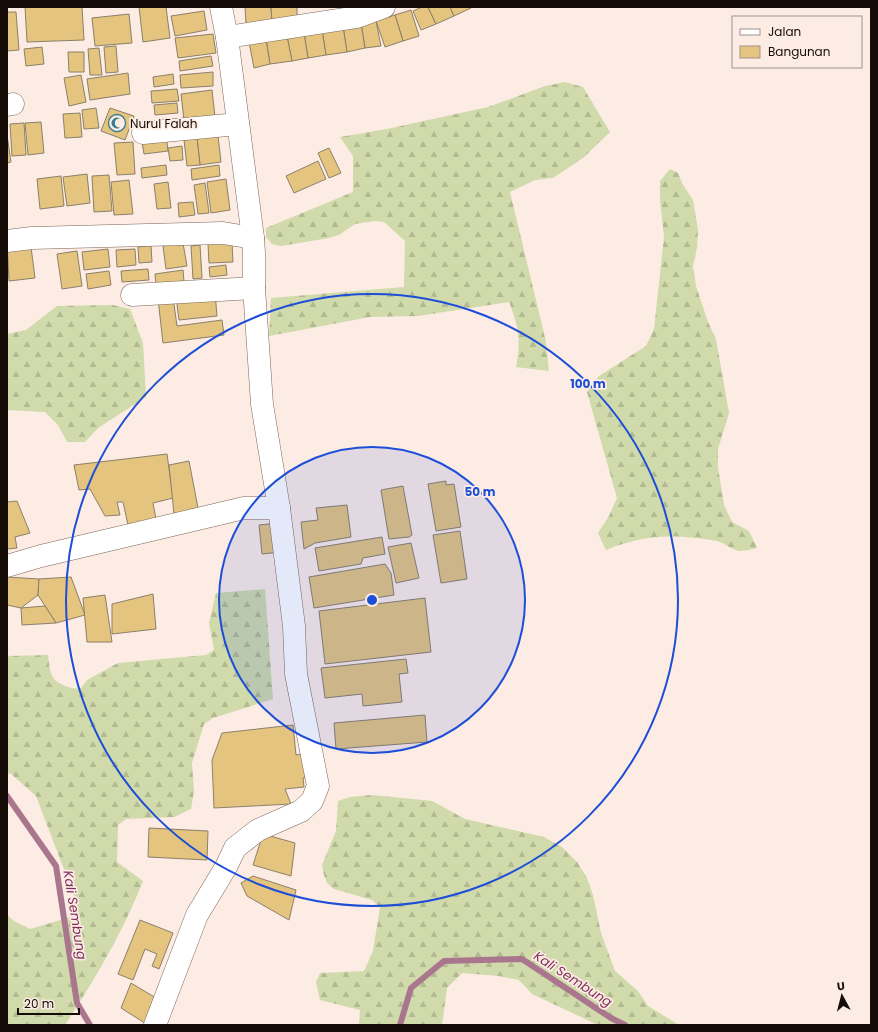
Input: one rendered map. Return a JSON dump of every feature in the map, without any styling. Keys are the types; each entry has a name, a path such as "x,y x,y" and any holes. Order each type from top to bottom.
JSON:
{"street":[{"path":"155,1025 196,915 226,867 235,848 258,830 301,810 312,801 318,786 296,674 294,626 279,508 262,404 254,288 253,238 227,38 221,7"},
{"path":"227,38 312,15 357,17 384,7"},
{"path":"143,133 238,124"},
{"path":"7,241 40,238 223,233 253,238"},
{"path":"132,295 254,288"},
{"path":"7,566 49,554 244,508 279,508"}],"green space":[{"path":"565,82 583,87 610,132 583,158 553,178 535,180 510,192 546,342 549,371 516,367 519,342 515,319 509,302 418,316 370,317 269,336 271,298 404,287 405,241 384,222 375,221 355,224 339,235 329,238 281,246 272,244 266,237 266,228 353,192 353,156 340,137 387,129 488,107 545,86"},
{"path":"670,169 678,173 683,185 693,200 698,230 697,248 693,266 696,286 708,322 716,339 729,413 718,449 718,467 724,505 732,522 749,531 757,548 739,551 717,541 687,537 660,537 634,541 606,550 598,533 609,516 617,498 587,392 599,376 646,346 654,329 664,237 660,200 660,181"},
{"path":"113,305 130,309 143,343 146,397 98,428 85,442 67,442 58,425 45,412 7,410 7,334 26,330 57,306"},
{"path":"265,589 273,699 213,718 204,724 192,763 194,791 191,809 174,817 126,819 118,825 117,862 143,881 127,919 108,955 65,1025 7,1025 7,915 14,921 30,929 71,917 75,898 36,796 10,773 7,774 7,656 48,655 51,673 58,683 68,687 81,688 87,680 118,663 206,655 214,650 209,623 216,593"},
{"path":"372,795 432,801 465,819 544,837 562,847 577,862 587,878 593,895 601,933 615,971 638,991 648,1006 679,1025 598,1025 532,994 519,980 499,976 462,973 447,988 442,1025 359,1025 360,1010 320,1000 316,982 320,973 364,971 373,951 380,907 372,900 334,889 327,883 322,865 336,831 338,801 350,797"}],"building":[{"path":"25,7 82,7 84,40 27,42"},
{"path":"139,7 166,7 170,38 143,42"},
{"path":"245,7 271,7 272,22 246,24"},
{"path":"271,7 297,7 297,21 272,22"},
{"path":"422,7 428,7 436,24 421,30 413,11"},
{"path":"428,7 450,7 454,16 436,24"},
{"path":"450,7 470,7 471,8 454,16"},
{"path":"411,10 419,36 403,41 395,15"},
{"path":"204,11 207,30 175,36 171,16"},
{"path":"7,12 16,12 19,50 7,51"},
{"path":"129,14 132,43 95,46 92,18"},
{"path":"395,15 403,41 385,47 376,21"},
{"path":"376,21 381,46 365,48 361,23"},
{"path":"361,23 365,48 347,52 343,26"},
{"path":"343,26 347,52 326,55 322,30"},
{"path":"322,30 326,55 308,58 304,33"},
{"path":"304,33 308,58 292,61 287,36"},
{"path":"213,34 216,53 178,58 175,38"},
{"path":"287,36 292,61 270,64 266,39"},
{"path":"266,39 270,64 254,68 249,42"},
{"path":"116,46 118,72 106,73 104,47"},
{"path":"42,47 44,64 26,66 24,49"},
{"path":"99,48 102,75 90,75 88,49"},
{"path":"68,52 84,52 84,72 69,72"},
{"path":"211,56 213,66 180,71 179,61"},
{"path":"213,72 213,86 181,88 180,75"},
{"path":"128,73 130,94 90,100 87,79"},
{"path":"173,74 174,84 154,87 153,77"},
{"path":"81,75 86,102 69,106 64,78"},
{"path":"177,89 179,101 152,103 151,91"},
{"path":"212,90 215,117 184,120 181,94"},
{"path":"177,103 178,113 155,115 154,105"},
{"path":"96,108 99,128 84,129 82,110"},
{"name":"Nurul Falah","path":"110,108 134,116 125,140 101,131"},
{"path":"80,113 82,137 65,138 63,114"},
{"path":"41,122 44,153 28,155 25,123"},
{"path":"24,123 26,155 12,156 10,124"},
{"path":"166,133 168,151 144,154 141,136"},
{"path":"7,135 11,162 7,163"},
{"path":"218,136 221,162 200,165 197,138"},
{"path":"197,138 200,165 187,166 184,140"},
{"path":"133,142 135,174 117,175 114,143"},
{"path":"182,146 183,160 170,161 168,148"},
{"path":"329,148 341,173 329,178 318,153"},
{"path":"318,161 326,179 294,193 286,176"},
{"path":"166,165 167,175 142,178 141,168"},
{"path":"219,165 220,176 192,180 191,169"},
{"path":"87,174 90,203 67,206 63,177"},
{"path":"109,175 112,211 94,212 92,176"},
{"path":"61,176 64,206 40,209 37,179"},
{"path":"226,179 230,210 211,213 207,182"},
{"path":"129,180 133,214 114,215 111,182"},
{"path":"168,182 171,208 157,209 154,184"},
{"path":"205,183 209,213 198,214 194,185"},
{"path":"193,202 195,215 179,217 178,203"},
{"path":"30,239 35,278 9,281 7,242"},
{"path":"183,243 187,266 166,269 163,246"},
{"path":"232,243 233,262 209,263 208,244"},
{"path":"151,245 152,262 139,263 138,247"},
{"path":"200,245 202,278 193,279 191,246"},
{"path":"108,249 110,267 84,270 82,252"},
{"path":"135,249 136,265 117,267 116,250"},
{"path":"77,251 82,286 62,289 57,254"},
{"path":"226,265 227,275 210,277 209,267"},
{"path":"148,269 149,280 122,282 121,271"},
{"path":"183,270 184,282 156,285 155,274"},
{"path":"109,271 111,285 88,289 86,274"},
{"path":"215,293 217,316 179,320 176,297"},
{"path":"173,297 177,326 222,320 224,335 163,343 158,299"},
{"path":"167,454 173,498 153,503 156,519 128,525 123,502 117,502 120,515 105,516 90,489 79,490 74,465"},
{"path":"189,461 198,508 174,514 169,465"},
{"path":"446,481 446,485 454,484 461,527 436,531 428,484"},
{"path":"403,486 412,535 409,537 389,539 381,490"},
{"path":"17,501 30,533 15,537 17,548 7,549 7,502"},
{"path":"347,505 351,537 315,543 304,549 301,522 318,520 316,508"},
{"path":"278,523 281,552 262,554 259,525"},
{"path":"460,531 467,579 441,583 433,535"},
{"path":"382,537 385,554 363,558 361,564 319,571 315,548"},
{"path":"411,543 419,578 396,583 388,547"},
{"path":"385,564 391,573 394,595 314,608 309,577"},
{"path":"7,577 39,579 38,595 21,608 7,605"},
{"path":"71,577 85,615 56,623 38,595 39,579"},
{"path":"153,594 156,629 112,634 112,604"},
{"path":"105,595 112,642 87,642 83,598"},
{"path":"425,598 431,652 325,664 319,611"},
{"path":"45,606 56,623 22,625 21,608"},
{"path":"406,659 408,673 399,674 402,702 363,706 362,694 325,698 321,668"},
{"path":"425,715 427,742 336,749 334,723"},
{"path":"293,725 296,755 307,753 310,777 303,778 304,787 285,789 291,804 214,808 212,760 222,733"},
{"path":"149,828 208,831 207,860 148,857"},
{"path":"263,834 295,843 291,876 253,865"},
{"path":"253,876 296,890 289,920 247,896 241,883"},
{"path":"140,920 173,933 159,969 152,966 157,954 145,949 133,980 118,974"},
{"path":"131,983 156,998 148,1025 121,1008"}],"waterway":[{"name":"Kali Sembung","path":"7,796 56,866 77,1003 90,1025"},
{"name":"Kali Sembung","path":"400,1025 411,988 444,961 522,959 611,1018 625,1025"}],"place":[{"name":"Nurul Falah","path":"117,123"}]}
